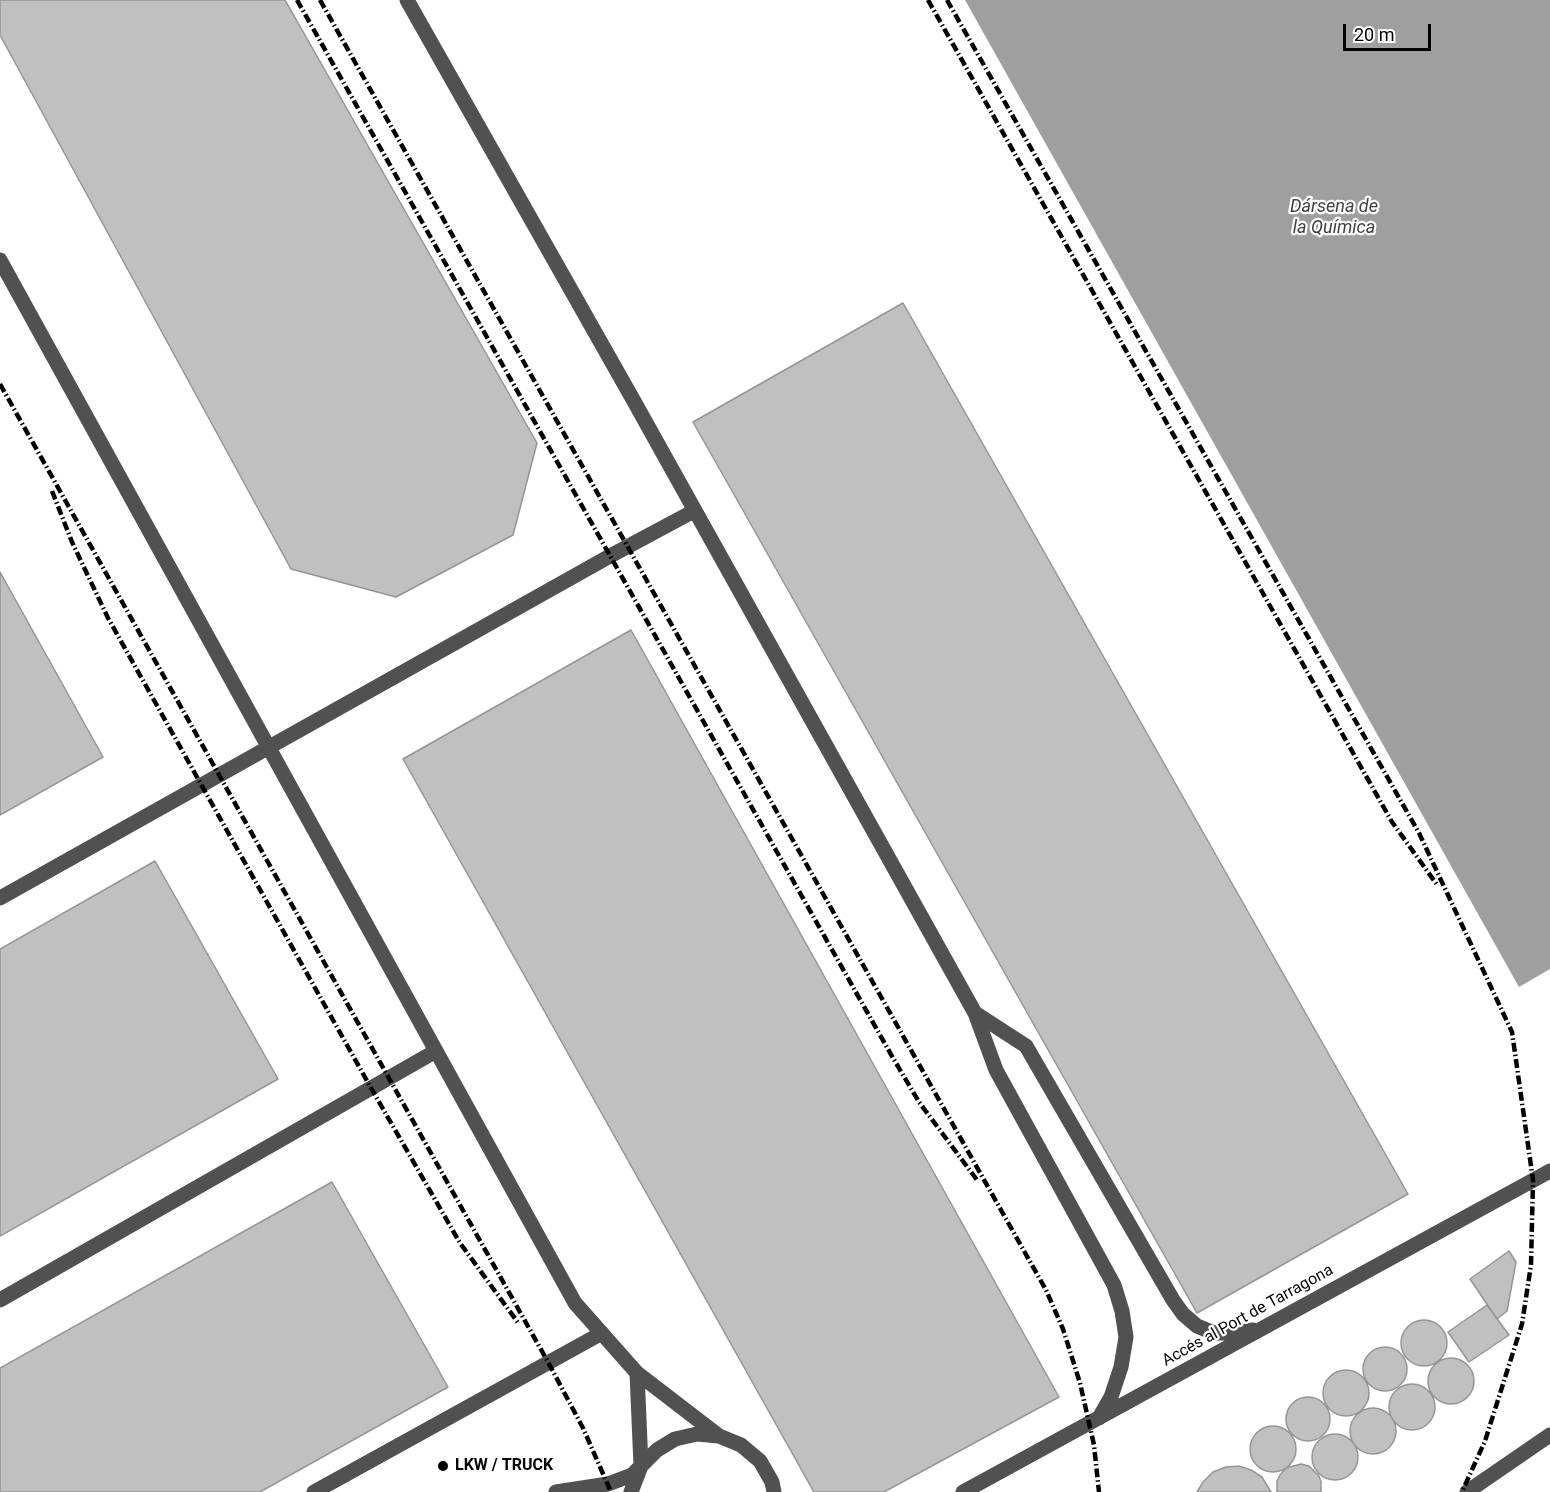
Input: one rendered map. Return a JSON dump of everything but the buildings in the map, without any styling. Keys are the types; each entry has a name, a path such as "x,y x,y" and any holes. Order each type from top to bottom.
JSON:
{"lane":[{"path":"407,0 975,1013 996,1070 1114,1285 1122,1311 1126,1337 1121,1367 1111,1397 1099,1418"},
{"path":"0,260 575,1303 637,1373 718,1436"},
{"path":"0,898 267,747 694,511"},
{"path":"975,1013 1026,1046 1183,1314 1197,1326 1214,1333 1263,1329"},
{"path":"0,1300 435,1051"},
{"name":"Accés al Port de Tarragona","path":"963,1492 1550,1171"},
{"path":"314,1492 602,1333"},
{"path":"631,1492 641,1466 637,1373"},
{"path":"556,1492 608,1485 632,1475 657,1450 675,1439 697,1434 718,1436 741,1445 760,1461 772,1482 774,1492"},
{"path":"1467,1492 1550,1435"}],"water":[{"name":"Dársena de la Química","path":"965,0 1550,0 1550,969 1519,987"}],"railway":[{"path":"297,0 893,1058 919,1102 977,1180"},
{"path":"320,0 1046,1290 1063,1329 1080,1383 1094,1445 1099,1492"},
{"path":"928,0 1392,822 1438,886"},
{"path":"947,0 1419,833 1512,1032 1533,1180 1531,1265 1522,1324 1485,1441 1462,1492"},
{"path":"0,384 548,1362 583,1428 611,1492"},
{"path":"52,491 72,542 108,618 371,1088 460,1243 519,1324"}],"place":[{"name":"LKW / TRUCK","path":"443,1466"}]}
